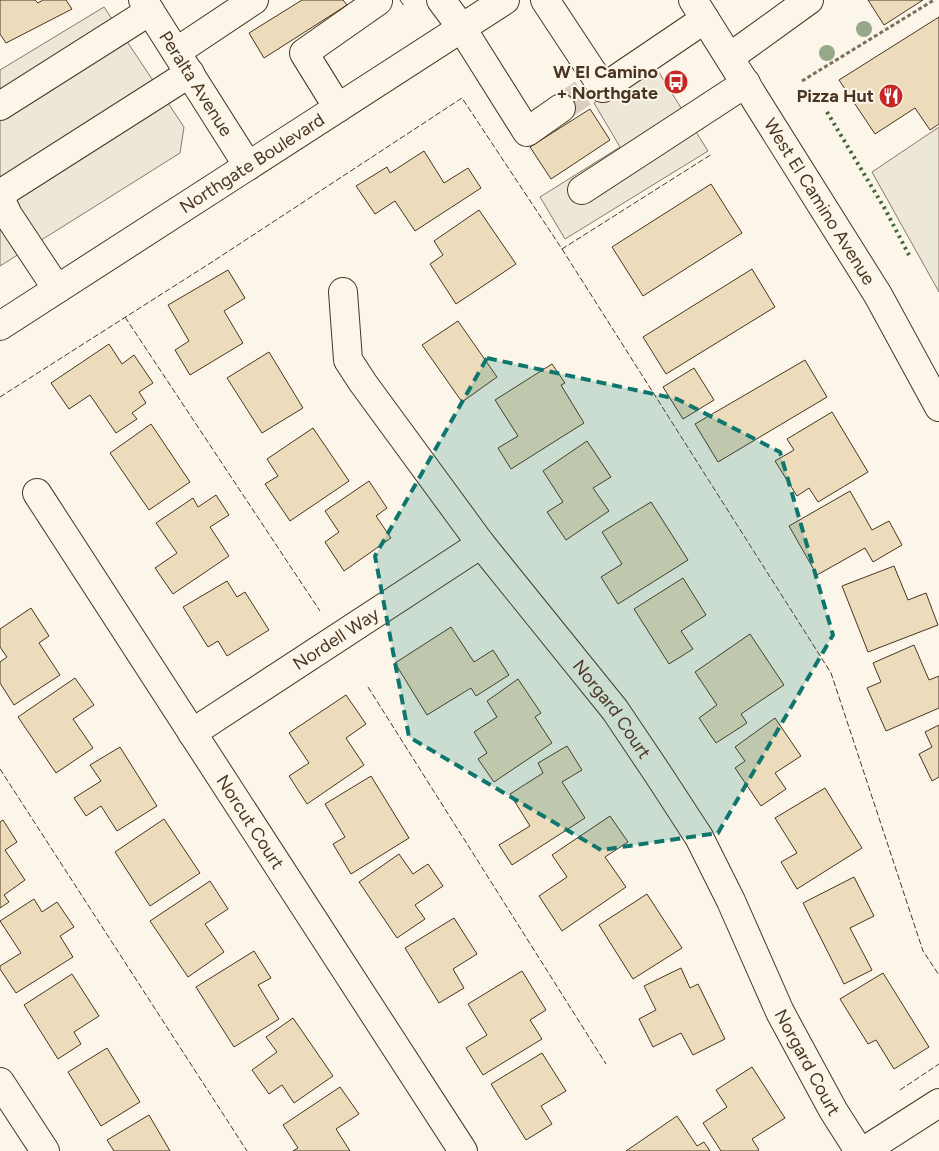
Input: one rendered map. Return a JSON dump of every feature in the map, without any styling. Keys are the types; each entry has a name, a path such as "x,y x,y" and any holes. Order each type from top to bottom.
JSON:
{"street":[{"path":"57,289 2,206 183,63 254,0"},
{"path":"338,108 304,53 377,0"},
{"path":"441,0 461,27 527,132 581,94 603,88 699,9"},
{"name":"Northgate Boulevard","path":"0,326 505,0"},
{"path":"545,0 581,94"},
{"path":"730,56 809,0"},
{"path":"0,106 147,6"},
{"name":"Peralta Avenue","path":"147,6 248,166"},
{"name":"West El Camino Avenue","path":"699,9 878,295 939,407"},
{"path":"582,190 746,83"},
{"name":"Norgard Court","path":"343,292 348,360 363,384 481,544 615,710 699,837 731,901 780,1012 833,1110 859,1151"},
{"name":"Norcut Court","path":"37,493 463,1151"},
{"name":"Nordell Way","path":"192,733 481,544"},
{"path":"0,1082 45,1151"},
{"path":"864,1151 939,1103"}],"path":[{"path":"802,81 934,0"}],"highlighted area":[{"path":"487,358 677,399 780,452 833,635 718,833 601,850 409,737 375,556"}],"shaded area":[{"path":"104,7 184,127 180,153 0,266 0,70"},
{"path":"655,66 708,151 565,239 540,197 620,147 594,103"},
{"path":"939,127 939,292 872,172"}],"building":[{"path":"0,0 35,0 38,3 43,0 66,0 72,9 6,43 0,34"},
{"path":"302,0 343,0 347,5 264,58 249,33"},
{"path":"868,0 923,0 884,25"},
{"path":"939,17 939,124 930,130 915,108 875,134 839,80"},
{"path":"590,109 610,140 551,179 530,147"},
{"path":"424,151 444,183 468,168 481,188 415,231 395,201 375,214 356,186 387,167 390,173"},
{"path":"711,184 742,233 643,296 612,247"},
{"path":"479,210 516,264 456,304 430,264 443,255 434,241"},
{"path":"752,269 775,307 666,374 643,337"},
{"path":"228,270 245,298 224,311 243,343 190,375 175,350 189,341 168,305"},
{"path":"458,321 497,377 462,402 422,345"},
{"path":"109,344 122,364 134,355 153,383 139,392 146,403 132,413 137,419 116,433 90,395 69,409 51,383"},
{"path":"269,352 303,408 262,433 227,378"},
{"path":"805,360 827,397 718,462 695,424"},
{"path":"552,364 565,383 561,385 584,423 511,469 498,448 518,436 495,400"},
{"path":"694,368 714,400 683,419 663,387"},
{"path":"832,412 868,472 818,502 809,488 797,496 775,461 794,450 787,439"},
{"path":"151,424 190,482 149,510 110,453"},
{"path":"313,428 349,481 290,521 265,484 278,476 267,459"},
{"path":"587,441 611,477 593,488 609,511 566,540 547,512 563,502 543,471"},
{"path":"369,481 387,508 376,516 391,538 344,571 325,542 339,532 325,511"},
{"path":"850,491 872,530 889,521 902,545 873,562 865,548 817,575 789,526"},
{"path":"216,495 229,515 210,527 229,556 173,594 155,568 177,553 156,523 193,498 198,507"},
{"path":"651,502 688,560 618,604 601,577 622,564 602,532"},
{"path":"894,566 908,600 926,593 938,625 868,652 842,586"},
{"path":"683,578 706,615 681,631 693,649 669,664 634,609"},
{"path":"227,581 237,597 245,592 269,630 227,656 218,641 208,647 183,607"},
{"path":"31,608 49,636 39,643 60,675 14,705 0,683 0,662 7,657 0,647 0,629"},
{"path":"451,627 474,662 493,650 509,675 476,696 471,688 427,715 395,663"},
{"path":"750,634 784,685 741,714 747,723 716,743 699,718 717,705 695,672"},
{"path":"914,645 929,680 939,676 939,708 886,731 867,688 881,682 873,663"},
{"path":"75,678 94,705 73,719 93,748 56,773 18,717"},
{"path":"518,679 541,713 535,717 552,743 494,782 478,759 487,753 474,732 497,717 487,701"},
{"path":"346,695 366,724 346,738 364,765 307,804 289,776 309,763 289,733"},
{"path":"775,718 801,756 775,773 786,789 761,806 735,768 745,761 735,747"},
{"path":"939,725 939,777 932,781 919,754 932,747 925,732"},
{"path":"567,746 582,770 562,782 585,818 512,865 499,845 530,826 510,794 543,773 538,763"},
{"path":"120,747 157,806 117,831 101,806 86,816 74,798 101,781 90,765"},
{"path":"371,776 409,838 351,874 333,844 345,837 325,804"},
{"path":"825,788 862,848 797,889 781,862 797,853 775,818"},
{"path":"610,816 628,842 605,857 626,887 562,931 539,896 567,877 552,855"},
{"path":"164,819 200,873 150,906 115,852"},
{"path":"3,820 17,842 5,850 25,880 4,895 9,902 0,908 0,822"},
{"path":"399,854 413,874 428,864 443,886 415,905 425,919 397,938 359,882"},
{"path":"854,877 874,916 850,928 872,970 844,984 803,903"},
{"path":"210,881 228,909 205,924 224,952 188,977 150,921"},
{"path":"647,894 682,948 633,979 599,925"},
{"path":"34,899 42,912 57,902 74,927 60,936 73,957 16,993 0,969 0,966 21,953 0,921"},
{"path":"454,918 477,954 453,969 464,988 439,1003 405,948"},
{"path":"254,951 271,978 258,985 279,1019 234,1047 196,987"},
{"path":"681,968 690,988 698,984 725,1039 693,1055 681,1033 653,1047 639,1019 656,1010 644,986"},
{"path":"522,971 546,1010 530,1020 542,1039 483,1075 466,1048 487,1035 468,1004"},
{"path":"883,973 929,1047 894,1069 876,1040 868,1044 840,999"},
{"path":"72,974 99,1016 74,1032 81,1044 58,1059 24,1005"},
{"path":"293,1018 333,1076 294,1103 282,1085 269,1094 252,1070 277,1052 266,1037"},
{"path":"107,1048 140,1102 101,1126 68,1072"},
{"path":"542,1053 566,1091 541,1106 552,1124 526,1140 491,1084"},
{"path":"752,1067 785,1118 752,1139 759,1150 721,1151 703,1123 727,1107 716,1090"},
{"path":"340,1087 359,1114 336,1129 350,1151 293,1151 298,1148 283,1125"},
{"path":"149,1115 170,1151 114,1151 107,1140"},
{"path":"677,1116 697,1146 704,1142 710,1151 626,1151"}],"tunnel":[{"path":"561,108 583,93"}],"hedge":[{"path":"827,112 885,209 909,255"}],"fence":[{"path":"400,0 404,6"},
{"path":"0,397 212,262 462,98 562,249 712,154"},
{"path":"562,249 831,673 923,951 939,975"},
{"path":"125,317 320,611"},
{"path":"368,687 606,1064"},
{"path":"0,769 247,1151"},
{"path":"900,1090 939,1064"}],"place":[{"name":"W El Camino + Northgate","path":"676,82"},
{"name":"Pizza Hut","path":"891,96"}]}
